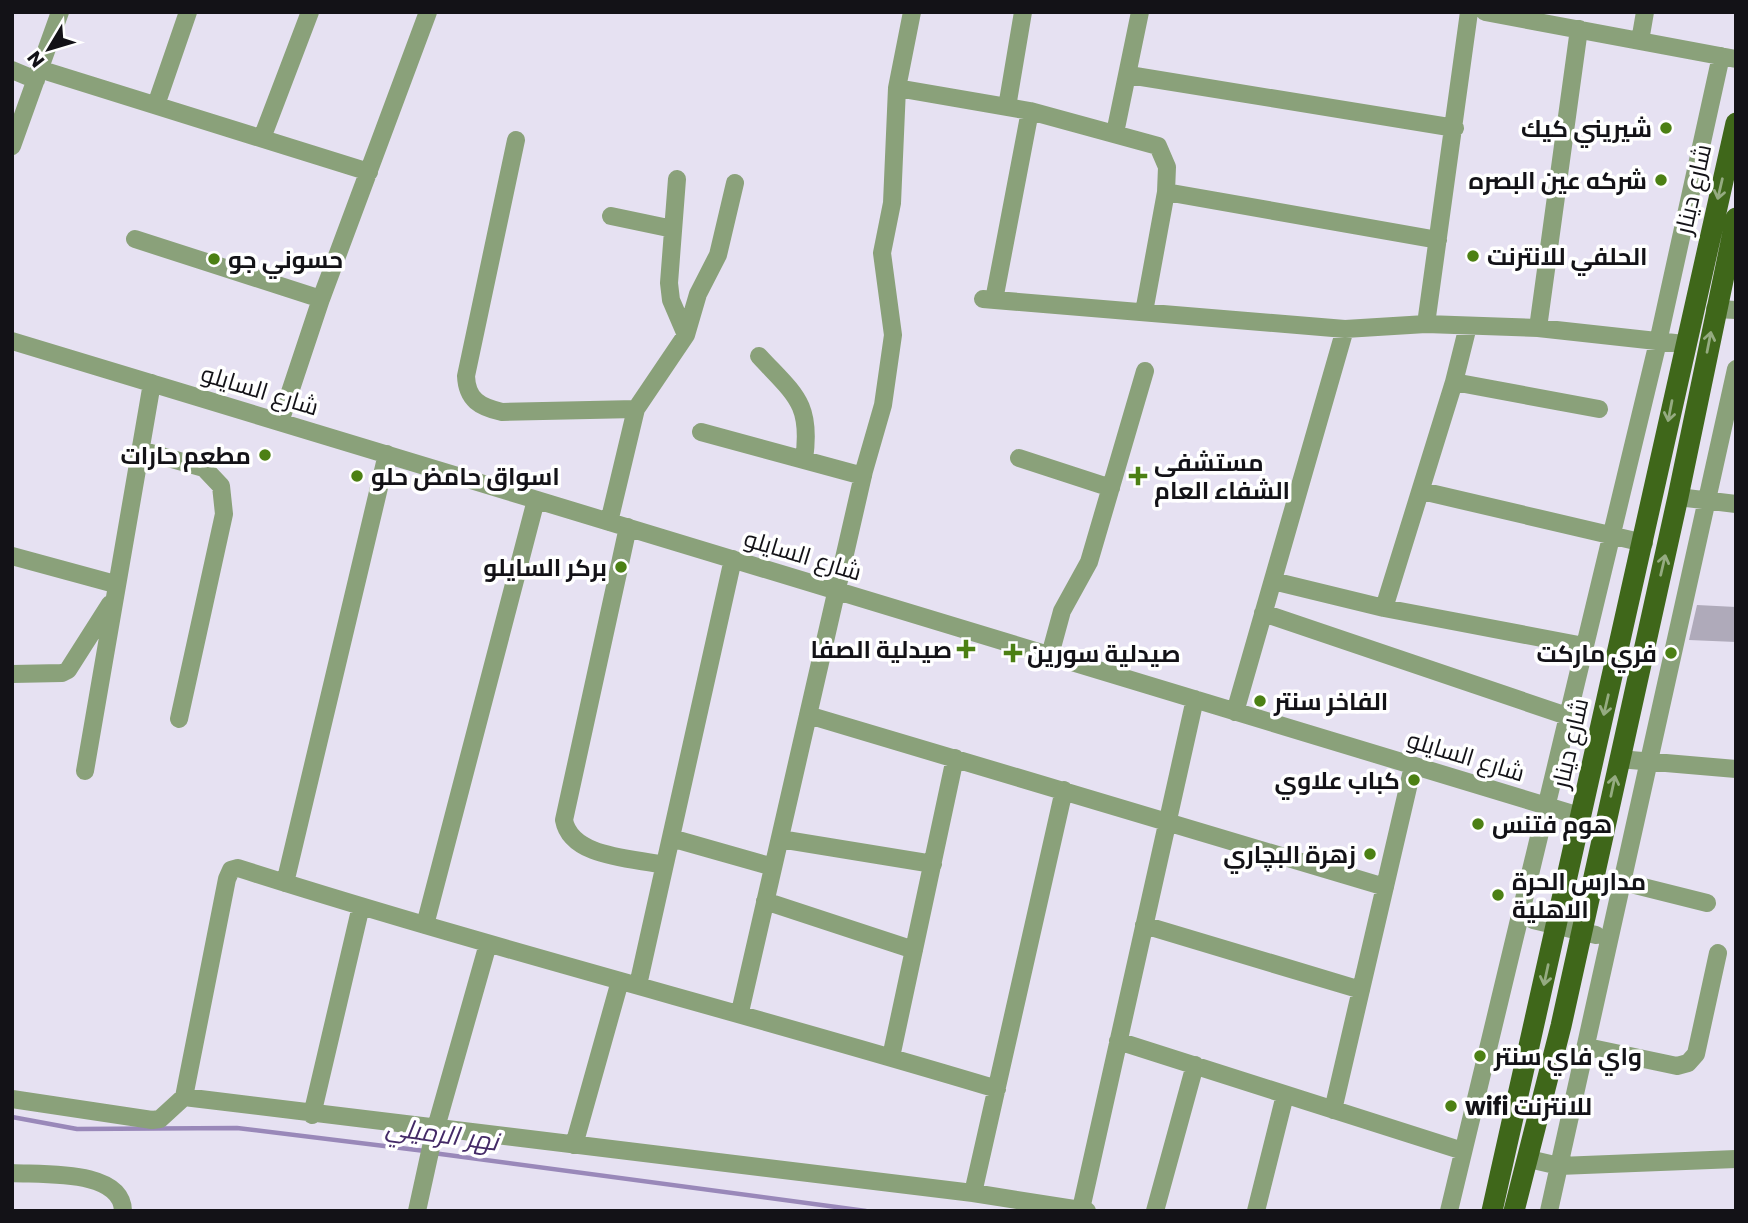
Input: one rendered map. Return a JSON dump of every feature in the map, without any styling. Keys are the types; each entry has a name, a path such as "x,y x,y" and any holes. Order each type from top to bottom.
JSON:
{"main road":[{"name":"شارع دينار","path":"1492,1211 1644,542 1684,344 1736,123"},
{"name":"شارع دينار","path":"1514,1211 1529,1159 1678,497 1726,309 1736,218"}],"street":[{"path":"12,146 60,12"},
{"path":"156,105 188,12"},
{"path":"262,138 310,12"},
{"path":"280,422 321,299 428,12"},
{"path":"740,1012 839,591 863,476 883,405 893,335 882,253 892,203 897,88 912,12"},
{"path":"1007,107 1023,12"},
{"path":"1115,133 1140,12"},
{"path":"1426,324 1469,12"},
{"path":"1449,1211 1544,805 1728,58 1579,29 1536,16 1485,12"},
{"path":"1640,41 1645,12"},
{"path":"1538,328 1579,29"},
{"path":"12,70 38,74 156,105 369,172"},
{"path":"1129,75 1455,128"},
{"path":"897,88 1030,111 1158,146 1167,167 1166,192 1143,312"},
{"path":"1030,111 989,299 1345,329 1426,324 1538,328 1684,344"},
{"path":"516,140 466,376 467,390 475,402 485,408 502,412 636,409"},
{"path":"677,179 669,283 671,300 686,335"},
{"path":"609,522 636,409 686,335 698,294 718,255 735,183"},
{"path":"1166,192 1438,240"},
{"path":"611,216 673,229"},
{"path":"135,239 321,299"},
{"path":"1384,608 1422,491 1468,326"},
{"path":"1235,712 1345,329"},
{"name":"شارع السايلو","path":"12,341 1580,816"},
{"path":"759,356 800,401 808,429 804,460"},
{"path":"1549,1211 1736,369"},
{"path":"1050,655 1062,611 1089,562 1144,371"},
{"path":"1454,382 1599,409"},
{"path":"85,771 152,383"},
{"path":"701,432 863,476"},
{"path":"140,450 204,468 221,485 224,514 179,719"},
{"path":"285,883 387,454"},
{"path":"1019,458 1111,488"},
{"path":"1422,491 1644,542"},
{"path":"1678,497 1736,505"},
{"path":"425,925 536,500"},
{"path":"628,527 564,820 566,829 580,845 664,865"},
{"path":"12,556 114,592"},
{"path":"638,985 733,559"},
{"path":"1273,581 1384,608 1584,646"},
{"path":"12,674 62,673 68,670 114,592"},
{"path":"1264,612 1567,716"},
{"path":"184,1097 434,1133 574,1144 973,1193 1084,1210 1118,1041 1195,699"},
{"path":"808,715 1168,820 1385,887"},
{"path":"891,1057 955,758"},
{"path":"1619,759 1736,769"},
{"path":"1333,1110 1413,766"},
{"path":"973,1193 1064,790"},
{"path":"670,838 773,866"},
{"path":"779,839 933,864"},
{"path":"12,1099 152,1120 160,1119 184,1097 227,879 231,870 238,868 488,944 740,1012 997,1089"},
{"path":"1623,882 1707,903"},
{"path":"765,901 914,950"},
{"path":"312,1115 361,906"},
{"path":"1533,920 1596,935"},
{"path":"1144,925 1361,990"},
{"path":"417,1211 434,1133 488,944"},
{"path":"1587,1047 1676,1066 1688,1063 1696,1054 1718,953"},
{"path":"574,1144 620,981"},
{"path":"1118,1041 1463,1150"},
{"path":"1154,1211 1195,1065"},
{"path":"1256,1211 1285,1095"},
{"path":"1529,1159 1559,1166 1736,1159"},
{"path":"12,1173 92,1179 112,1187 123,1201 123,1211"}],"building":[{"path":"1697,605 1736,607 1736,642 1689,640"}],"waterway":[{"name":"نهر الرميلي","path":"12,1117 77,1129 237,1128 425,1151"},
{"name":"نهر الرميلي","path":"433,1153 866,1211"}],"place":[{"name":"شيريني كيك","path":"1666,128"},
{"name":"شركه عين البصره","path":"1661,180"},
{"name":"الحلفي للانترنت","path":"1473,256"},
{"name":"حسوني جو","path":"214,259"},
{"name":"مطعم حارات","path":"265,455"},
{"name":"اسواق حامض حلو","path":"357,476"},
{"name":"مستشفى الشفاء العام","path":"1138,476"},
{"name":"بركر السايلو","path":"621,567"},
{"name":"صيدلية الصفا","path":"966,649"},
{"name":"صيدلية سورين","path":"1013,653"},
{"name":"فري ماركت","path":"1671,653"},
{"name":"الفاخر سنتر","path":"1260,701"},
{"name":"كباب علاوي","path":"1414,780"},
{"name":"هوم فتنس","path":"1478,824"},
{"name":"زهرة البچاري","path":"1370,854"},
{"name":"مدارس الحرة الاهلية","path":"1498,895"},
{"name":"واي فاي سنتر","path":"1480,1056"},
{"name":"wifi للانترنت","path":"1451,1106"}]}
